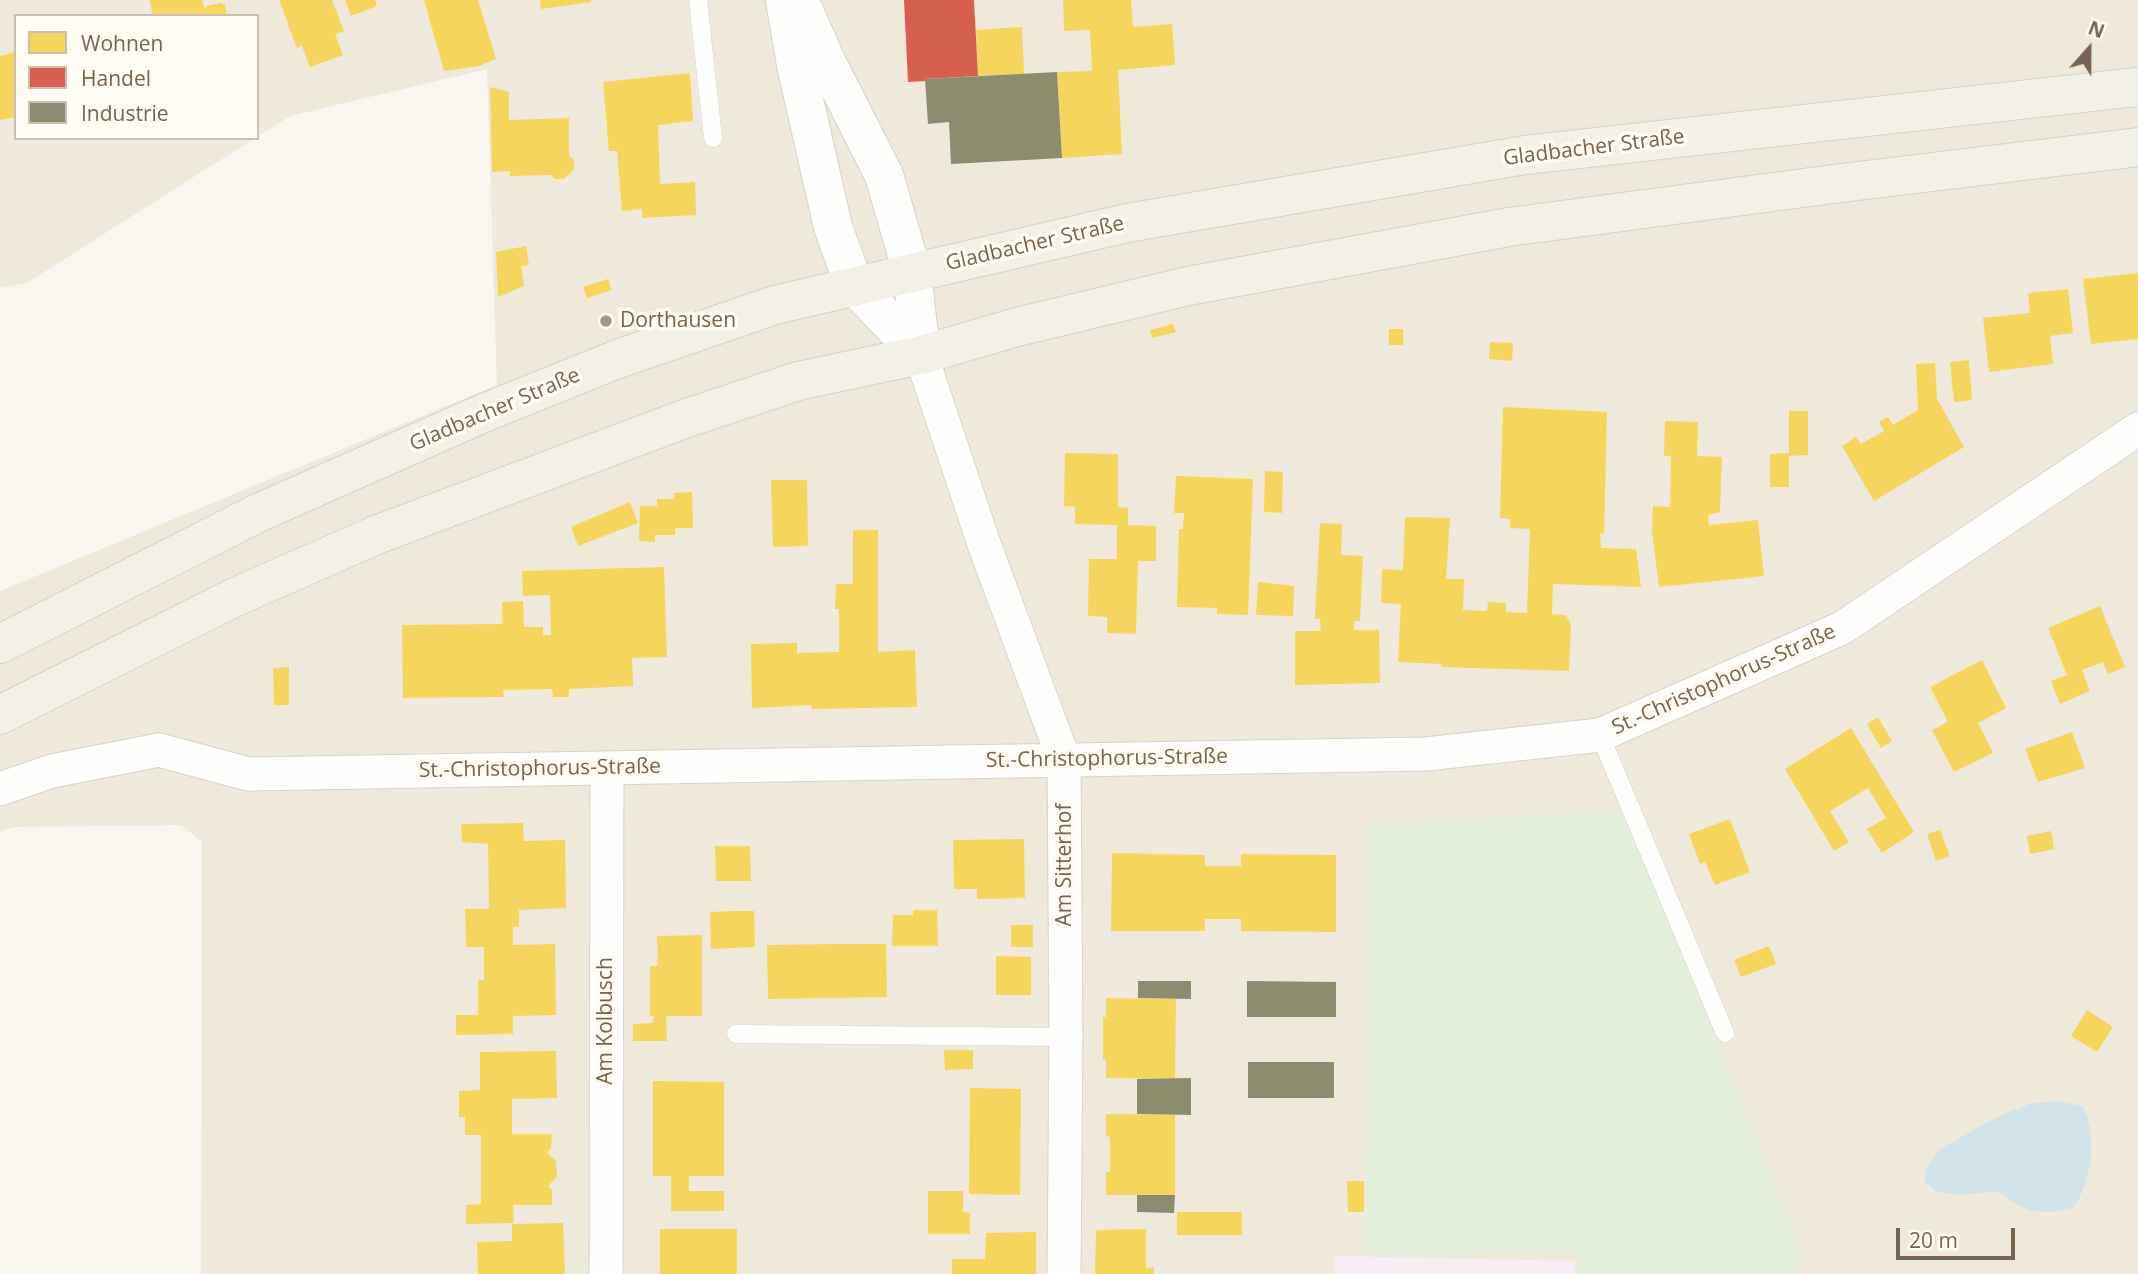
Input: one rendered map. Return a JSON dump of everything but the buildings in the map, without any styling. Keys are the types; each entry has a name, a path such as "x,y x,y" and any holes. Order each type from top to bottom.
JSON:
{"main road":[{"name":"Gladbacher Straße","path":"0,644 258,513 486,412 614,360 775,305 1127,223 1525,155 2138,88"},
{"path":"0,715 233,598 376,535 663,427 798,381 921,355 1017,327 1188,286 1508,227 2138,147"}],"street":[{"path":"785,0 796,65 833,227 854,285 921,355"},
{"path":"799,0 884,175 912,272 921,355"},
{"name":"Am Sitterhof","path":"921,355 984,544 1064,760 1064,1274"},
{"name":"St.-Christophorus-Straße","path":"0,789 52,771 159,750 248,774 1426,754 1600,735 1842,628 2138,429"},
{"name":"Am Kolbusch","path":"606,1274 607,768"}],"lane":[{"path":"698,0 713,138"},
{"path":"1600,735 1725,1033"},
{"path":"736,1034 1066,1037"}],"shaded area":[{"path":"0,0 2138,0 2138,1274 201,1274 202,842 181,825 13,827 0,831 0,591 497,385 487,69 290,116 259,136 259,14 14,14 14,140 252,140 27,283 0,288"},
{"path":"2056,1101 2083,1106 2088,1119 2091,1157 2086,1182 2075,1207 2051,1212 2033,1211 1996,1191 1962,1195 1936,1192 1924,1181 1926,1169 1940,1149 1995,1118 2029,1104"},
{"path":"1334,1256 1575,1261 1575,1274 1334,1274"}],"green space":[{"path":"1624,811 1801,1251 1796,1274 1578,1274 1577,1252 1365,1255 1367,824"}],"place":[{"name":"Dorthausen","path":"606,321"}]}
